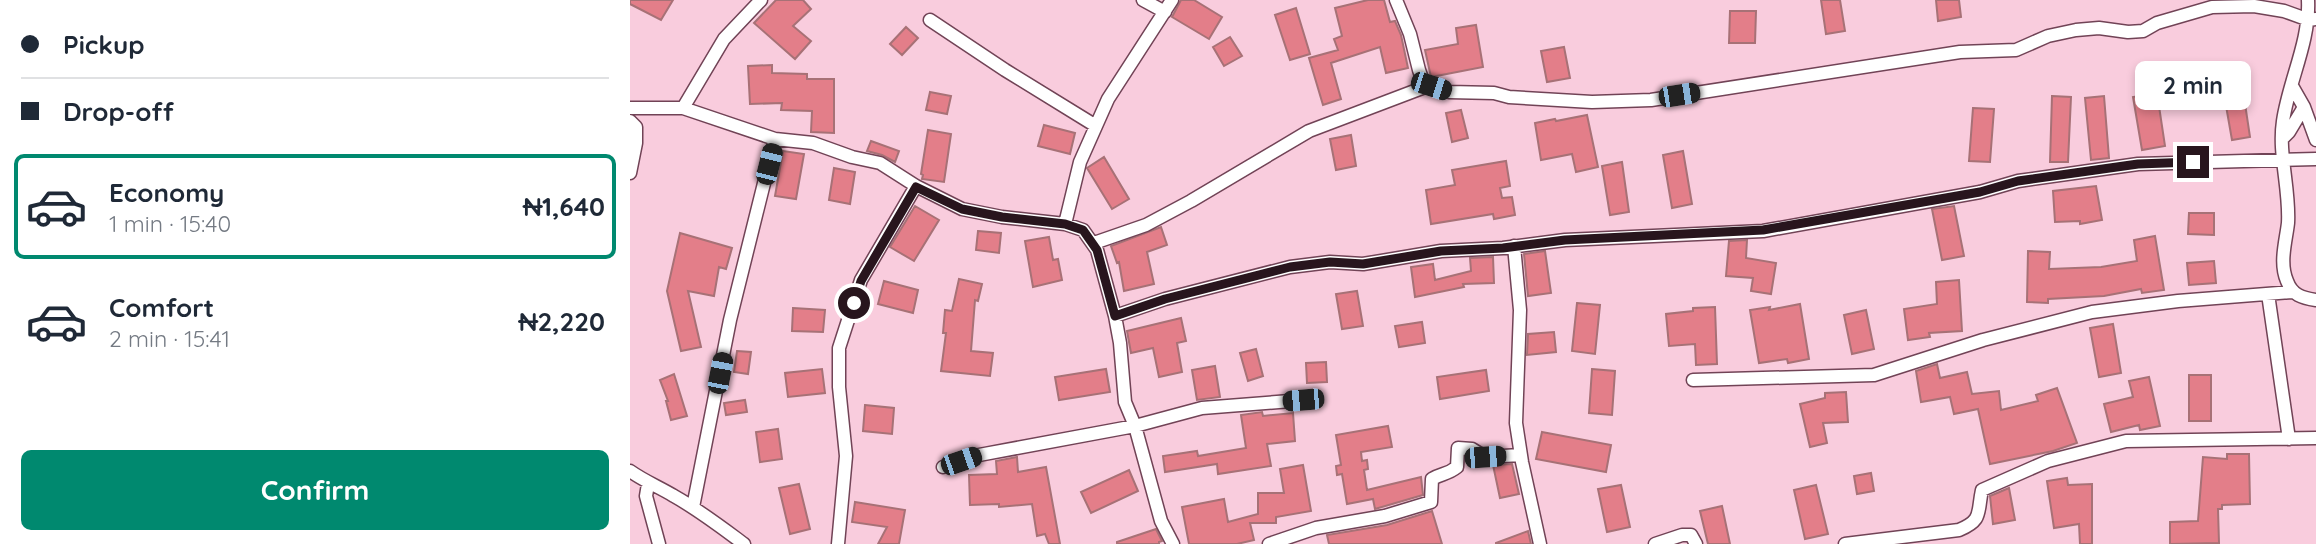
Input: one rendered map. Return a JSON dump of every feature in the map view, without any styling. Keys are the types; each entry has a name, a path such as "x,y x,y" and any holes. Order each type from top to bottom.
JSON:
{"street":[{"path":"683,108 724,39 761,0"},
{"path":"1143,0 1165,12"},
{"path":"1065,224 1080,162 1108,99 1172,0"},
{"path":"1396,0 1410,34 1426,87"},
{"path":"2308,0 2312,19 2283,119 2281,139 2288,219 2283,265 2292,292 2302,298 2316,300"},
{"path":"1094,243 1146,225 1308,131 1431,86 1449,92 1494,93 1510,97 1592,102 1651,100 1960,52 2016,50 2048,36 2076,30 2099,28 2143,31 2157,23 2212,7 2253,6 2312,19"},
{"path":"930,20 1096,126"},
{"path":"2292,86 2304,107 2316,140"},
{"path":"2281,139 2289,132 2304,107"},
{"path":"630,108 683,108 775,139 813,143 852,157 880,163 916,187 962,209 1002,217 1065,224 1083,230 1094,243 1115,316 1125,402 1135,426 1161,522 1173,544"},
{"path":"630,121 636,127 636,143 630,173"},
{"path":"693,507 730,320 775,139"},
{"path":"1115,316 1165,299 1290,267 1330,262 1363,264 1441,251 1565,240 1763,230 1980,192 2018,181 2138,164 2316,159"},
{"path":"838,544 846,456 839,387 839,348 861,281 916,187"},
{"path":"1514,246 1520,310 1516,423 1540,544"},
{"path":"1693,380 1874,375 1983,340 2092,312 2178,301 2292,292"},
{"path":"2268,294 2289,439"},
{"path":"943,467 979,455 1135,426 1202,408 1303,400"},
{"path":"1845,544 1959,530 1973,524 1979,515 1982,490 1991,485 2048,461 2126,441 2316,438"},
{"path":"1269,544 1315,528 1385,516 1431,502 1432,479 1448,474 1457,467 1458,448 1472,449 1485,457 1521,455"},
{"path":"630,471 648,484 662,488 693,507 744,544"},
{"path":"648,484 646,496 659,544"},
{"path":"1655,544 1682,535 1691,535 1696,544"}],"building":[{"path":"630,0 673,0 661,20 630,4"},
{"path":"776,0 803,0 811,9 793,26 811,41 795,59 754,23"},
{"path":"1181,0 1194,0 1222,17 1209,39 1172,17"},
{"path":"1368,0 1384,0 1390,22 1395,21 1401,35 1408,68 1386,73 1380,47 1331,63 1341,99 1323,105 1309,58 1338,50 1334,39 1342,36 1335,8"},
{"path":"1821,0 1840,0 1845,31 1826,34"},
{"path":"1936,0 1959,0 1961,17 1938,21"},
{"path":"1296,8 1310,54 1290,60 1275,15"},
{"path":"1730,11 1756,11 1755,43 1729,43"},
{"path":"1476,25 1483,67 1431,77 1425,50 1458,44 1456,28"},
{"path":"906,27 918,38 902,55 890,44"},
{"path":"1230,37 1242,56 1224,66 1213,47"},
{"path":"1564,47 1570,78 1547,82 1541,51"},
{"path":"772,65 772,73 807,74 807,79 834,79 834,133 811,132 812,111 781,110 782,103 750,104 748,66"},
{"path":"930,92 951,96 947,114 926,110"},
{"path":"2157,93 2165,146 2142,150 2133,97"},
{"path":"2052,96 2071,97 2068,162 2050,162"},
{"path":"2104,96 2109,158 2091,160 2085,98"},
{"path":"2244,97 2250,137 2232,140 2225,100"},
{"path":"1973,108 1994,109 1990,162 1969,161"},
{"path":"1461,110 1468,138 1452,142 1446,113"},
{"path":"1587,115 1598,167 1576,172 1572,154 1541,160 1535,123"},
{"path":"1044,125 1075,133 1070,154 1038,146"},
{"path":"928,130 951,134 944,182 922,179"},
{"path":"1351,135 1356,166 1336,170 1330,139"},
{"path":"871,141 899,151 895,162 867,151"},
{"path":"783,151 804,154 796,199 775,196"},
{"path":"1683,151 1692,204 1672,208 1663,155"},
{"path":"1104,157 1129,199 1112,209 1087,168"},
{"path":"1506,161 1510,186 1500,188 1502,198 1512,197 1515,215 1494,219 1493,214 1431,224 1426,190 1455,185 1452,170"},
{"path":"1622,162 1629,212 1610,215 1602,166"},
{"path":"834,168 855,172 850,204 829,200"},
{"path":"2096,186 2102,220 2080,224 2080,221 2055,222 2053,191"},
{"path":"915,206 939,220 914,261 890,247"},
{"path":"1954,206 1964,256 1942,260 1932,209"},
{"path":"2189,213 2214,213 2214,235 2188,234"},
{"path":"1161,227 1167,245 1147,252 1154,284 1124,291 1119,262 1117,263 1111,246"},
{"path":"978,231 1001,233 999,253 976,250"},
{"path":"680,233 732,248 726,269 719,267 714,296 688,291 701,347 681,351 667,291"},
{"path":"2155,236 2164,290 2142,293 2141,289 2104,296 2048,299 2048,303 2027,302 2028,251 2050,252 2049,269 2101,267 2137,261 2134,240"},
{"path":"1049,237 1053,260 1058,259 1062,280 1033,287 1025,241"},
{"path":"1747,240 1746,258 1776,263 1771,294 1751,291 1753,278 1726,276 1729,241"},
{"path":"1545,251 1551,293 1528,296 1524,254"},
{"path":"1493,257 1494,283 1463,284 1464,287 1415,297 1411,267 1433,264 1435,280 1471,271 1470,258"},
{"path":"2214,261 2216,283 2189,285 2187,263"},
{"path":"959,279 982,284 978,301 975,300 971,351 993,353 990,376 941,371 946,333 943,333 945,310 952,311"},
{"path":"1959,280 1962,331 1929,333 1930,337 1908,340 1904,309 1937,304 1936,282"},
{"path":"884,281 918,290 913,313 878,304"},
{"path":"1357,291 1363,326 1342,329 1336,294"},
{"path":"1577,303 1600,305 1595,354 1572,351"},
{"path":"1800,304 1809,359 1788,363 1787,359 1759,363 1750,310 1770,307 1769,310"},
{"path":"1715,307 1717,364 1696,365 1695,344 1669,346 1666,314 1693,311 1693,308"},
{"path":"793,308 825,310 823,332 792,331"},
{"path":"1866,310 1874,349 1852,354 1844,315"},
{"path":"1181,318 1186,341 1177,343 1182,372 1159,377 1153,348 1131,353 1127,331"},
{"path":"1422,322 1425,343 1399,347 1395,326"},
{"path":"2113,324 2121,373 2099,377 2090,328"},
{"path":"1554,332 1556,352 1527,355 1528,334"},
{"path":"1256,349 1263,376 1248,381 1240,353"},
{"path":"737,351 751,352 748,374 734,372"},
{"path":"1326,362 1327,382 1307,383 1306,363"},
{"path":"1937,364 1940,378 1967,372 1972,394 1999,391 2001,410 2038,401 2036,395 2057,388 2077,443 2053,451 1990,464 1978,409 1954,414 1950,397 1921,402 1916,371"},
{"path":"1215,366 1220,397 1197,400 1192,370"},
{"path":"822,369 825,393 788,397 785,373"},
{"path":"1106,369 1110,392 1059,400 1055,377"},
{"path":"1592,369 1615,371 1612,415 1589,413"},
{"path":"1486,370 1489,391 1440,399 1437,377"},
{"path":"674,374 687,416 671,420 668,401 660,380"},
{"path":"2189,375 2211,375 2211,421 2189,421"},
{"path":"2149,377 2160,426 2140,430 2139,425 2111,432 2104,404 2133,397 2129,381"},
{"path":"1846,392 1848,422 1823,423 1827,443 1810,447 1800,404 1825,398 1825,393"},
{"path":"745,400 747,412 726,415 724,403"},
{"path":"865,405 894,408 892,434 863,431"},
{"path":"1262,412 1263,416 1293,413 1295,441 1267,444 1271,466 1218,474 1217,464 1165,472 1163,456 1197,451 1198,456 1246,448 1241,415"},
{"path":"1388,426 1392,447 1361,452 1362,461 1367,460 1368,469 1364,470 1367,490 1421,477 1423,495 1375,509 1373,499 1347,504 1342,474 1337,475 1336,466 1341,465 1336,435"},
{"path":"778,429 782,459 760,462 756,432"},
{"path":"1542,432 1611,445 1606,472 1536,459"},
{"path":"2227,454 2249,454 2250,504 2222,505 2222,509 2218,509 2219,543 2170,544 2170,522 2198,521 2203,457 2227,459"},
{"path":"1017,457 1018,472 1046,467 1060,544 1049,544 1045,534 1037,536 1032,504 999,507 999,504 970,505 969,475 997,474 996,461"},
{"path":"1512,464 1519,494 1500,498 1493,465"},
{"path":"1303,465 1311,511 1276,517 1276,523 1250,523 1254,540 1237,544 1189,544 1182,507 1224,499 1228,522 1258,514 1258,493 1284,493 1280,469"},
{"path":"1129,470 1138,491 1091,513 1081,492"},
{"path":"1871,473 1874,491 1857,494 1854,476"},
{"path":"2067,478 2068,485 2092,484 2092,544 2080,544 2079,524 2054,528 2047,481"},
{"path":"799,484 810,529 790,534 779,488"},
{"path":"1621,485 1630,527 1607,532 1598,489"},
{"path":"1816,485 1828,534 1805,539 1794,490"},
{"path":"2009,488 2015,520 1993,524 1990,496"},
{"path":"855,502 905,510 899,544 878,544 887,527 852,522"},
{"path":"1722,506 1730,544 1708,544 1700,511"},
{"path":"1432,511 1442,544 1329,544 1327,535 1387,525"},
{"path":"1156,529 1162,541 1159,544 1117,544 1117,542"},
{"path":"1528,531 1531,544 1496,544 1496,543"}],"route":[{"path":"854,303 861,281 916,187 962,209 1002,217 1065,224 1083,230 1097,250 1115,316 1165,299 1290,267 1330,262 1363,264 1441,251 1503,248 1565,240 1763,230 1980,192 2018,181 2138,164 2193,162"}]}
